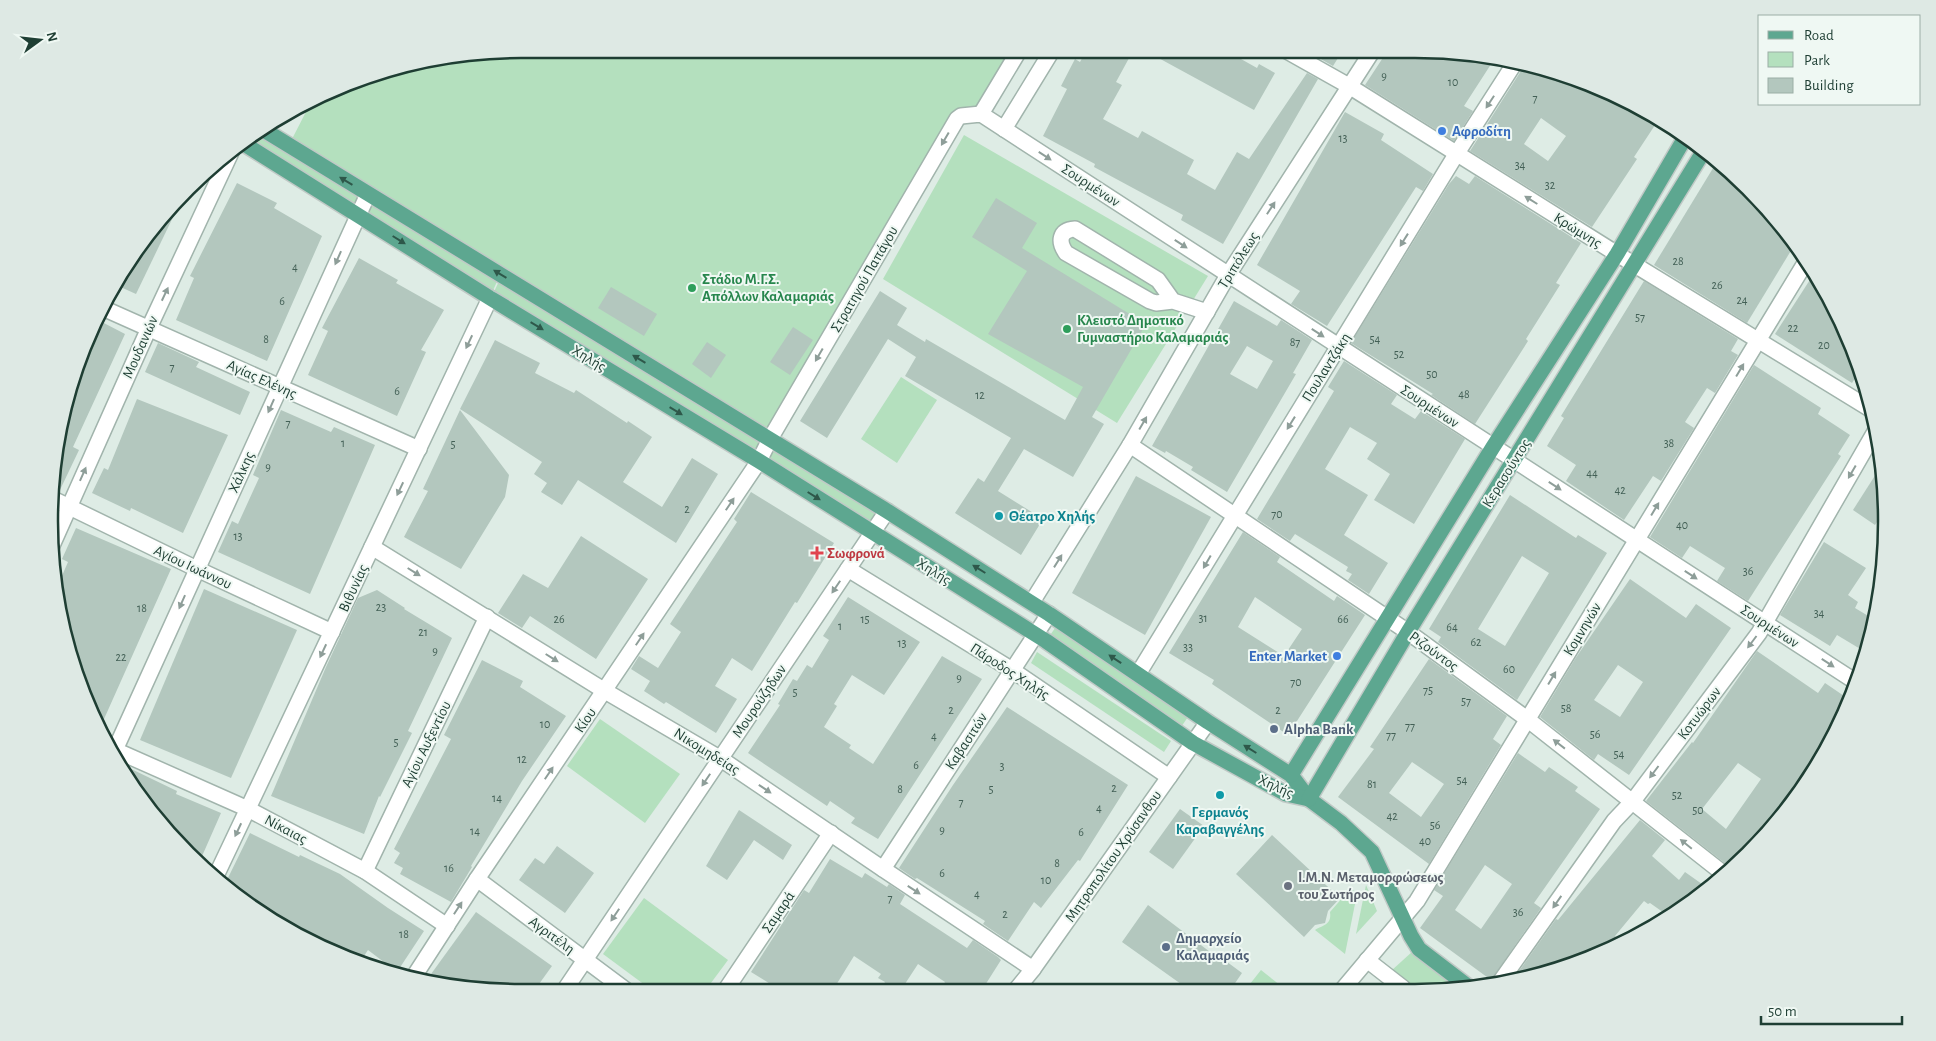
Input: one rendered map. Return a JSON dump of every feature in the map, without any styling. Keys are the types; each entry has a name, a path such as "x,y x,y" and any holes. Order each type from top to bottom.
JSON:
{"main road":[{"name":"Χηλής","path":"268,133 770,438 1032,602 1208,722 1291,775 1310,799"},
{"name":"Κερασούντος","path":"1291,775 1493,447 1616,254 1682,142"},
{"name":"Χηλής","path":"248,146 490,298 873,532 1034,634 1193,743 1286,794 1310,799"},
{"name":"Κερασούντος","path":"1310,799 1408,632 1701,156"},
{"path":"1310,799 1341,823 1372,852 1419,949 1461,981"}],"street":[{"path":"1015,58 981,114 1004,129 1047,58"},
{"name":"Κρώμνης","path":"1298,58 1349,86 1616,254 1864,405"},
{"name":"Τριπόλεως","path":"1032,602 1130,445 1228,275 1368,58"},
{"name":"Πουλαντζάκη","path":"1138,674 1180,609 1234,515 1512,67"},
{"name":"Στρατηγού Παπάγου","path":"759,461 770,438 957,119 961,116 981,114"},
{"name":"Σουρμένων","path":"1004,129 1850,678"},
{"name":"Μουδανιών","path":"58,519 62,503 149,328 226,163"},
{"name":"Χάλκης","path":"117,746 368,194"},
{"path":"1173,301 1158,280 1075,229 1068,229 1064,233 1061,246 1066,253 1150,301 1156,304 1173,301 1207,312"},
{"name":"Κομνηνών","path":"1348,984 1418,901 1803,267"},
{"name":"Βιθυνίας","path":"218,871 490,298"},
{"name":"Αγίας Ελένης","path":"108,310 419,449"},
{"name":"Κοτυώρων","path":"1505,975 1614,822 1633,801 1759,633 1871,438"},
{"name":"Ριζούντος","path":"1130,445 1408,632 1527,719 1719,870"},
{"name":"Κίου","path":"417,972 477,879 759,461"},
{"name":"Αγίου Ιωάννου","path":"62,503 197,570 332,632"},
{"name":"Μουρούζηδων","path":"569,984 887,511"},
{"name":"Νικομηδείας","path":"372,547 605,691 721,758 882,869 1033,969"},
{"name":"Πάροδος Χηλής","path":"848,569 1012,670 1169,777"},
{"name":"Καβασιτών","path":"882,869 1034,634 1049,614"},
{"name":"Αγίου Αυξεντίου","path":"364,870 487,617"},
{"name":"Μητροπολίτου Χρύσανθου","path":"1021,984 1208,722"},
{"name":"Νίκαιας","path":"120,752 248,809 364,870 447,926"},
{"name":"Σαμαρά","path":"729,984 830,833"},
{"name":"Αγριτέλη","path":"477,879 617,984"},
{"path":"1367,960 1398,984"}],"green space":[{"name":"Στάδιο Μ.Γ.Σ. Απόλλων Καλαμαριάς","path":"490,58 1013,58 981,112 957,116 766,436 292,139 307,110 316,105 372,82 401,73 460,61"},
{"path":"267,133 366,194 358,212 249,146"},
{"path":"964,135 1208,276 1117,423 883,279"},
{"path":"368,196 500,275 490,297 360,213"},
{"path":"502,275 769,439 758,460 491,298"},
{"path":"901,377 937,400 897,463 861,439"},
{"path":"770,439 885,512 873,531 760,461"},
{"path":"1060,621 1192,711 1177,733 1046,641"},
{"path":"1037,652 1171,741 1164,752 1031,663"},
{"path":"600,719 680,774 645,823 567,766"},
{"path":"1366,885 1377,911 1356,934"},
{"path":"1351,888 1357,894 1345,954 1315,930 1324,926 1330,920 1330,912"},
{"path":"644,898 728,960 710,984 644,984 603,954"},
{"path":"1413,951 1452,982 1384,984 1380,981"},
{"path":"1261,970 1279,984 1250,984"}],"building":[{"path":"1082,58 1129,58 1116,82 1122,85 1103,119 1138,138 1142,131 1194,160 1187,174 1215,190 1237,152 1249,159 1307,73 1318,79 1223,244 1181,220 1183,215 1094,167 1095,164 1043,136 1067,89 1061,86 1075,59 1080,62"},
{"path":"1159,58 1239,58 1257,68 1259,64 1275,73 1254,110"},
{"path":"1319,58 1338,58 1333,66"},
{"path":"1383,58 1446,58 1491,64 1464,106 1473,111 1454,141 1365,85"},
{"path":"1522,70 1593,93 1620,105 1655,125 1634,157 1637,159 1592,227 1470,151","holes":["1541,118 1566,136 1548,161 1524,144"]},
{"path":"1345,112 1384,134 1381,140 1433,174 1423,191 1416,187 1327,326 1291,304 1300,291 1257,265"},
{"path":"1714,166 1764,215 1791,250 1747,323 1654,265"},
{"path":"1456,176 1469,184 1475,176 1581,243 1556,283 1560,285 1526,339 1528,341 1475,424 1431,395 1433,394 1351,343 1449,184"},
{"path":"237,183 277,203 274,208 322,236 267,361 176,320 194,278 190,276"},
{"path":"996,198 1037,223 1022,248 1146,324 1092,417 1104,424 1073,477 1024,449 998,491 1043,519 1021,555 955,513 978,478 984,482 1011,438 905,376 916,357 888,339 827,438 800,421 880,291 907,308 897,325 925,342 926,339 1065,420 1083,387 988,334 1027,271 972,237"},
{"path":"175,213 136,294 121,287 153,239"},
{"path":"359,258 398,280 396,283 444,310 421,350 426,352 397,416 308,375 328,331 322,328"},
{"path":"1810,280 1831,316 1856,377 1852,383 1775,334"},
{"path":"1644,281 1738,339 1731,351 1738,355 1715,393 1707,388 1685,422 1694,428 1661,481 1653,476 1624,520 1566,481 1576,465 1547,446 1564,418 1561,416"},
{"path":"611,287 657,314 644,336 598,308"},
{"path":"1234,301 1277,326 1281,320 1312,340 1293,373 1296,374 1227,492 1191,470 1193,467 1166,451 1165,453 1152,446","holes":["1247,346 1273,361 1257,389 1230,374"]},
{"path":"102,322 125,334 73,447 79,450 59,492 61,460 73,401 82,372"},
{"path":"793,327 813,340 790,375 770,362"},
{"path":"495,340 540,363 535,373 574,393 576,390 652,437 623,482 662,507 692,458 718,474 676,543 578,480 562,505 541,492 547,483 534,474 542,462 460,409"},
{"path":"707,342 726,355 711,378 692,364"},
{"path":"158,343 199,362 196,367 250,392 240,415 145,372"},
{"path":"1344,361 1397,395 1391,404 1415,419 1421,411 1465,439 1414,524 1374,500 1390,474 1367,459 1377,443 1350,427 1325,469 1368,495 1344,535 1388,563 1369,594 1348,580 1352,574 1346,571 1348,567 1295,534 1290,541 1257,519 1334,391 1328,387"},
{"path":"1754,365 1821,408 1818,414 1850,435 1838,454 1841,456 1748,601 1717,581 1725,568 1690,546 1682,558 1650,537"},
{"path":"137,399 228,435 183,533 131,508 130,511 92,493 104,468 108,470"},
{"path":"281,410 331,432 334,427 375,445 310,594 218,552 232,521 238,524 259,478 253,475"},
{"path":"460,410 509,475 505,497 461,569 404,537 428,491 423,489"},
{"path":"1876,473 1879,519 1875,525 1853,510"},
{"path":"1136,476 1211,517 1145,635 1072,593"},
{"path":"751,492 834,543 752,671 732,658 715,686 737,699 716,733 666,702 664,704 644,691 650,681 631,669 639,656 658,668 681,632 670,624 737,522 734,519"},
{"path":"1510,495 1576,538 1578,535 1607,553 1517,700 1438,642 1441,637 1429,629","holes":["1522,556 1549,573 1505,646 1478,629"]},
{"path":"76,528 171,569 104,719 93,698 73,640 61,579 68,562 62,559"},
{"path":"1243,532 1280,557 1277,562 1334,601 1337,596 1365,615 1288,735 1212,684 1214,680 1169,653","holes":["1255,597 1302,629 1284,656 1238,627"]},
{"path":"581,536 648,579 596,659 530,616 522,628 498,613 523,574 548,588"},
{"path":"1824,542 1866,568 1848,595 1858,602 1855,608 1869,616 1860,649 1837,635 1830,646 1780,615"},
{"path":"1630,579 1686,618 1696,604 1731,628 1629,775 1598,754 1594,760 1540,717 1575,659","holes":["1618,665 1643,682 1620,717 1594,700"]},
{"path":"204,589 297,630 231,778 140,740"},
{"path":"377,590 452,638 408,731 412,733 379,796 364,834 271,796 326,667 358,598"},
{"path":"848,597 920,642 884,695 852,675 834,704 837,706 824,727 851,745 849,748 873,764 942,656 982,679 878,839 851,823 855,818 830,801 827,806 748,753 780,705 778,704 793,679 797,681 807,665 812,668 829,640 823,636"},
{"path":"1757,651 1818,693 1825,683 1844,696 1831,725 1800,778 1764,826 1726,864 1646,801 1692,742","holes":["1738,763 1761,779 1726,829 1702,809"]},
{"path":"1429,659 1507,716 1493,739 1501,745 1429,864 1338,797 1374,749 1370,747","holes":["1412,762 1444,784 1421,817 1389,793"]},
{"path":"482,660 523,681 520,687 566,716 522,781 451,902 400,874 403,868 394,863 400,853 394,849 451,739 444,735"},
{"path":"1007,707 1128,785 1080,861 1078,860 1041,908 1034,902 1008,941 983,924 985,921 899,868"},
{"path":"1518,753 1545,772 1549,767 1578,787 1575,791 1600,809 1534,903 1541,908 1493,977 1488,978 1420,928 1443,896 1434,890","holes":["1485,865 1512,884 1481,929 1455,910"]},
{"path":"130,768 177,791 176,794 221,813 202,856 172,826"},
{"path":"1180,809 1204,826 1173,869 1149,852"},
{"path":"739,810 792,845 783,860 754,840 727,880 706,866"},
{"path":"1640,820 1665,840 1652,856 1679,880 1685,872 1702,884 1662,912 1644,901 1615,936 1617,938 1564,959 1518,972 1556,919 1558,920"},
{"path":"250,833 299,857 300,855 340,874 424,931 400,968 385,963 368,950 364,956 316,936 263,905 227,879"},
{"name":"Ι.Μ.Ν. Μεταμορφώσεως του Σωτήρος","path":"1272,835 1340,898 1328,911 1325,923 1315,925 1304,937 1236,874"},
{"path":"557,846 594,873 565,913 519,880 535,858 544,864"},
{"path":"830,859 862,878 865,873 887,887 889,884 905,895 900,904 967,948 973,940 1001,960 986,984 944,984 945,982 918,964 905,984 884,984 885,982 878,978 881,974 854,956 837,984 770,984 751,972 804,890 809,893"},
{"name":"Δημαρχείο Καλαμαριάς","path":"1148,905 1218,958 1219,956 1242,973 1234,984 1181,984 1122,942"},
{"path":"476,912 552,966 539,984 490,983 430,975"}],"place":[{"name":"Αφροδίτη","path":"1442,131"},
{"name":"Στάδιο Μ.Γ.Σ. Απόλλων Καλαμαριάς","path":"692,288"},
{"name":"Κλειστό Δημοτικό Γυμναστήριο Καλαμαριάς","path":"1067,329"},
{"name":"Θέατρο Χηλής","path":"999,516"},
{"name":"Σωφρονά","path":"817,553"},
{"name":"Enter Market","path":"1337,656"},
{"name":"Alpha Bank","path":"1274,729"},
{"name":"Γερμανός Καραβαγγέλης","path":"1220,795"},
{"name":"Ι.Μ.Ν. Μεταμορφώσεως του Σωτήρος","path":"1288,886"},
{"name":"Δημαρχείο Καλαμαριάς","path":"1166,947"}]}
